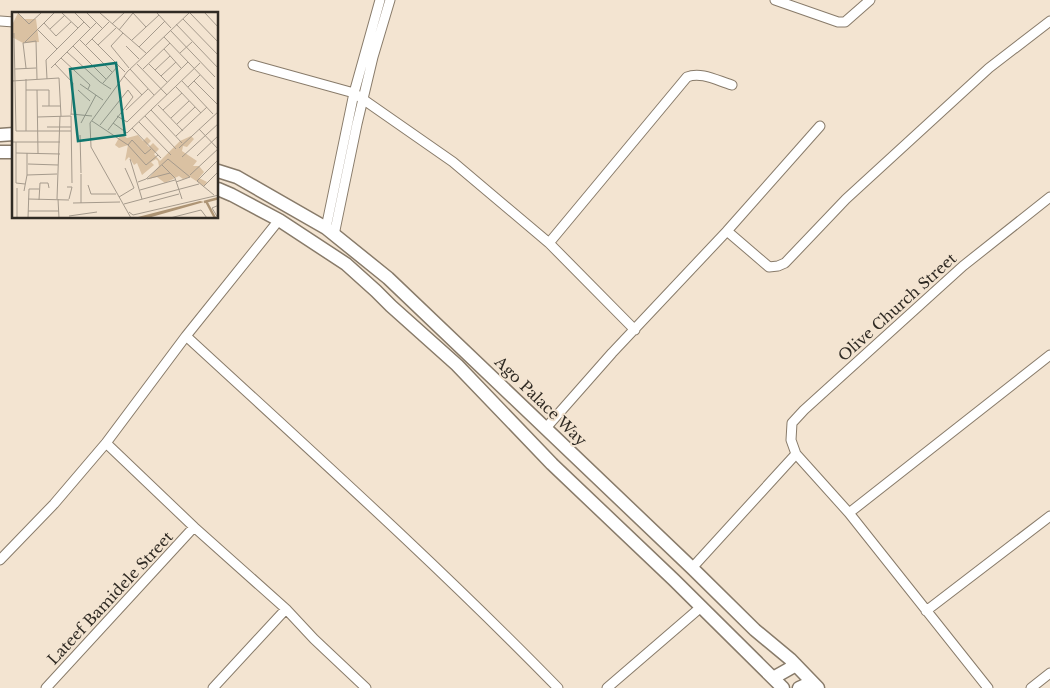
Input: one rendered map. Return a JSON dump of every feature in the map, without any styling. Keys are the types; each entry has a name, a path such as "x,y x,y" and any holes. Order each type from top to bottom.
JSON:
{"main road":[{"name":"Ago Palace Way","path":"219,170 237,177 330,232 388,278 755,630 796,665 814,685"},
{"path":"219,189 279,220 346,264 376,290 391,306 457,365 552,464 783,688"},
{"path":"773,678 796,665"},
{"path":"800,688 814,685"}],"street":[{"path":"330,232 354,93 380,0"},
{"path":"330,232 373,57 390,0"},
{"path":"776,0 838,22 845,22 870,0"},
{"path":"727,232 769,267 778,266 785,262 846,199 989,68 1050,21"},
{"path":"254,65 354,93 453,162 549,243 635,330"},
{"path":"549,243 687,77 694,75 705,76 732,85"},
{"path":"545,429 727,232 820,126"},
{"name":"Olive Church Street","path":"796,454 790,440 792,423 804,410 963,266 1050,197"},
{"path":"0,560 54,504 106,443 186,336 279,220"},
{"path":"186,336 500,628 558,688"},
{"path":"849,513 1050,355"},
{"path":"106,443 194,527 286,609 314,639 366,688"},
{"path":"692,568 796,454 849,513 988,688"},
{"path":"926,611 1050,516"},
{"name":"Lateef Bamidele Street","path":"46,688 194,527"},
{"path":"607,688 701,607"},
{"path":"213,688 286,609"},
{"path":"1031,688 1050,673"}]}
